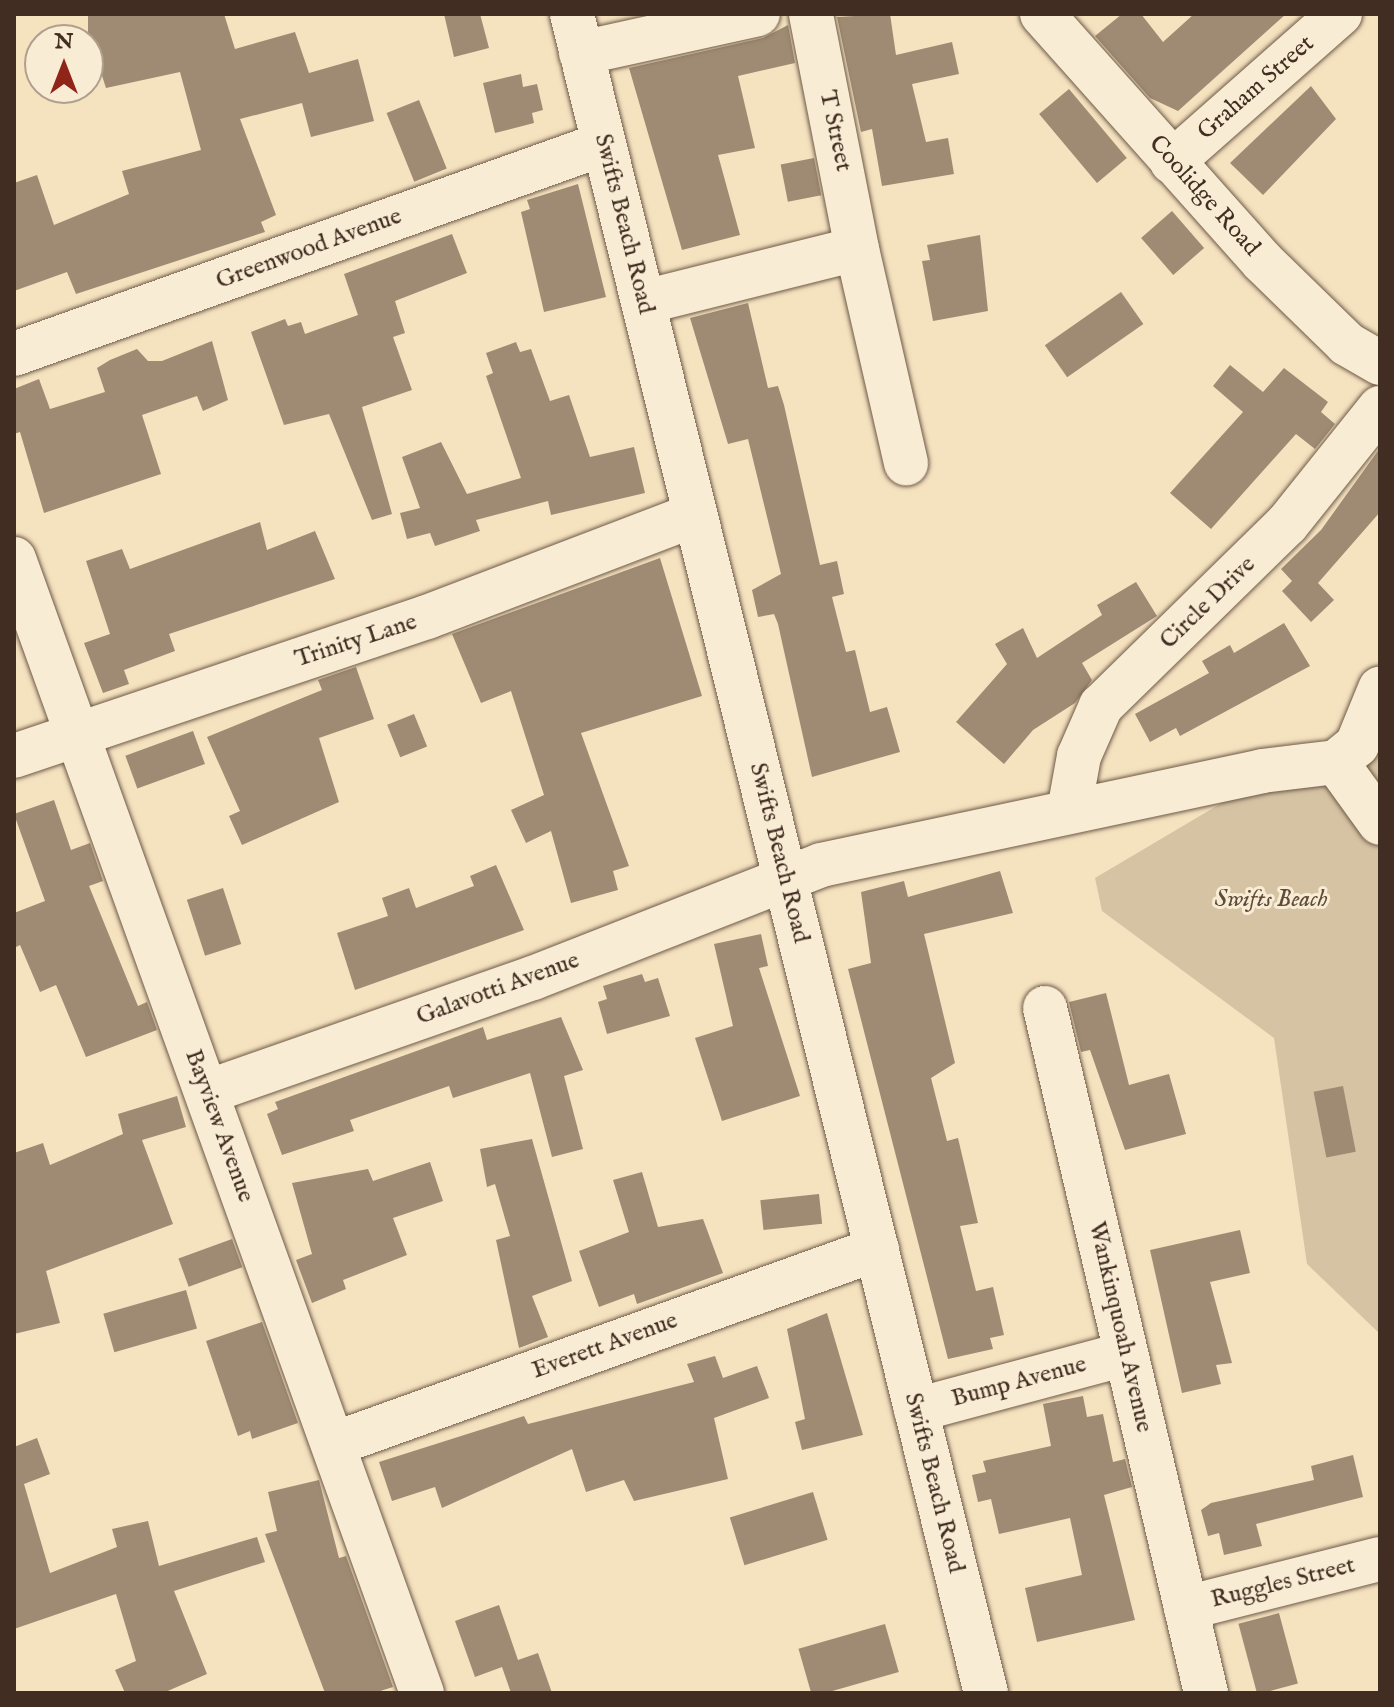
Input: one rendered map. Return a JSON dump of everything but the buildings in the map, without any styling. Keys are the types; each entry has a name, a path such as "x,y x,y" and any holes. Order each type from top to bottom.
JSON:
{"street":[{"path":"576,33 758,14"},
{"name":"T Street","path":"811,14 857,249 906,463"},
{"name":"Coolidge Road","path":"1042,14 1172,162 1326,324 1380,363"},
{"name":"Graham Street","path":"1172,162 1340,14"},
{"name":"Swifts Beach Road","path":"576,33 986,1693"},
{"name":"Greenwood Avenue","path":"14,354 603,144"},
{"path":"644,302 857,249"},
{"name":"Circle Drive","path":"1069,811 1079,756 1101,706 1303,508 1380,408"},
{"name":"Trinity Lane","path":"14,756 427,617 694,515"},
{"name":"Bayview Avenue","path":"14,559 422,1693"},
{"path":"786,879 821,865 1069,811 1336,762 1357,745 1380,689"},
{"path":"1336,762 1380,823"},
{"name":"Galavotti Avenue","path":"207,1092 786,879"},
{"name":"Wankinquoah Avenue","path":"1045,1008 1121,1355 1206,1693"},
{"name":"Everett Avenue","path":"334,1444 877,1249"},
{"name":"Bump Avenue","path":"916,1410 1121,1355"},
{"name":"Ruggles Street","path":"1186,1608 1380,1559"}],"green space":[{"name":"Swifts Beach","path":"1380,738 1380,1334 1307,1264 1274,1038 1102,911 1095,878 1242,791"}]}
